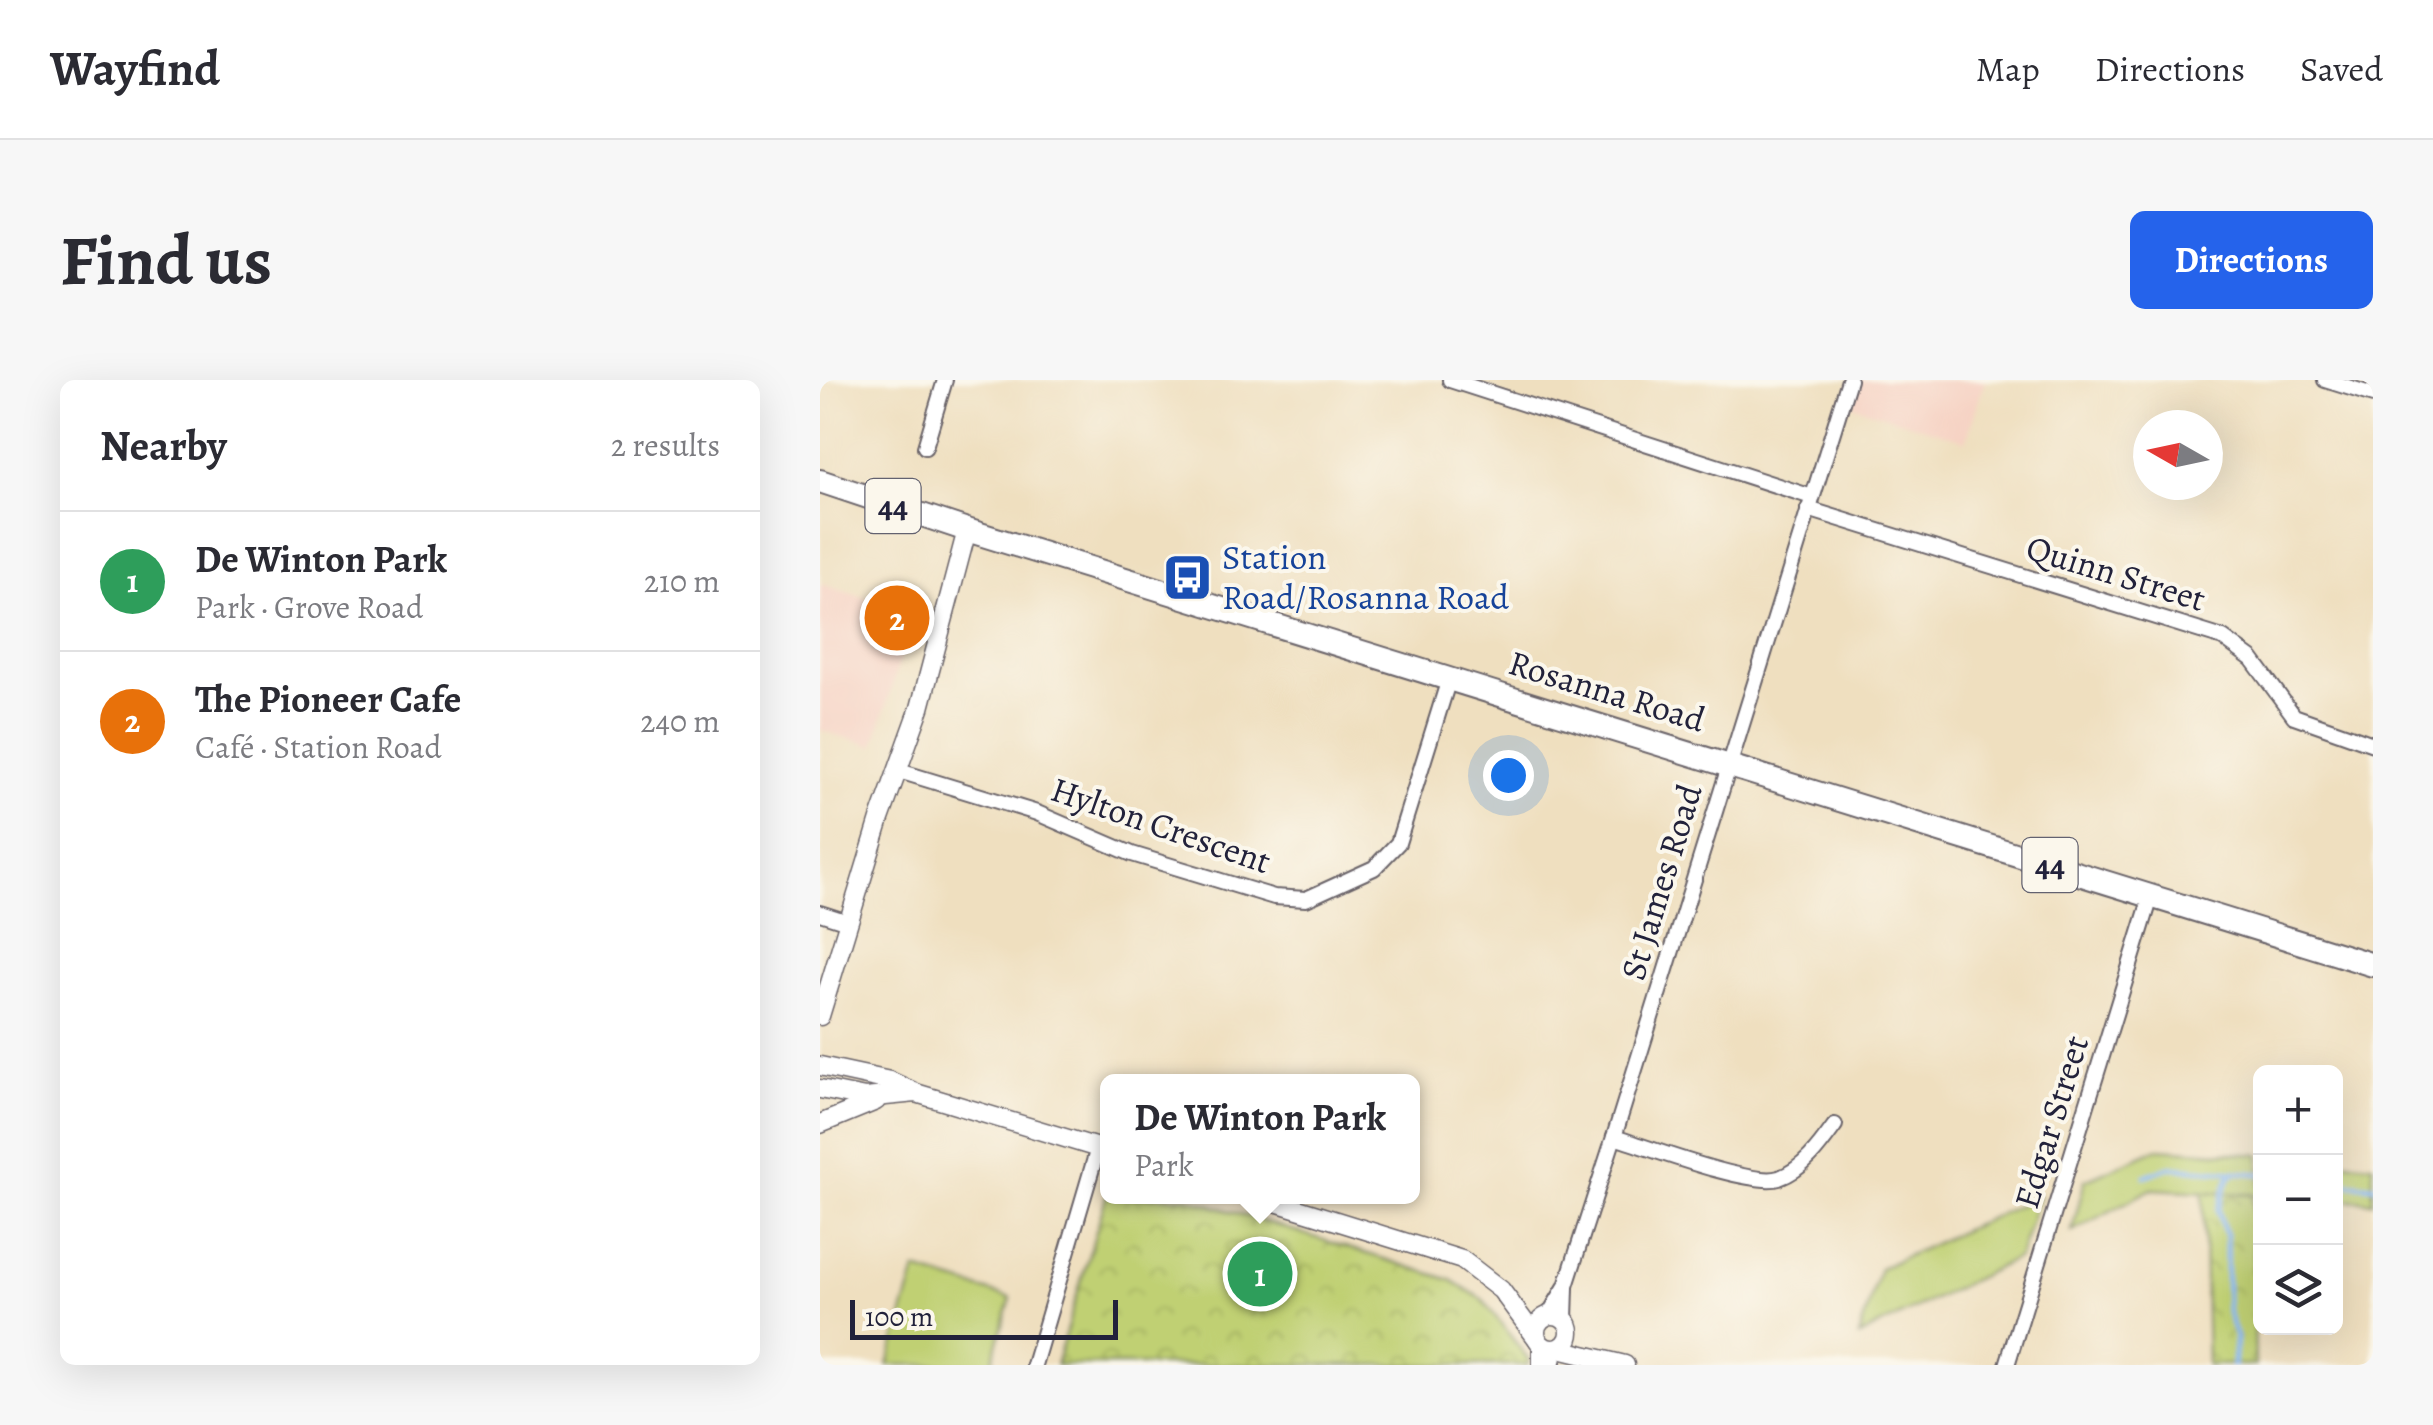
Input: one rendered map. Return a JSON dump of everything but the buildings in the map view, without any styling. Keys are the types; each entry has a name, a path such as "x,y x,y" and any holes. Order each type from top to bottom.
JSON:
{"highway":[{"name":"Rosanna Road","path":"820,481 967,530 2373,965"}],"street":[{"path":"926,447 945,380"},
{"name":"Quinn Street","path":"1450,380 2223,638 2252,659 2294,716 2373,744"},
{"name":"St James Road","path":"1553,1337 1849,380"},
{"path":"2325,380 2373,395"},
{"path":"820,1016 880,818 938,648 967,530"},
{"name":"Hylton Crescent","path":"899,771 1037,813 1132,854 1274,897 1306,898 1374,868 1398,843 1449,678"},
{"name":"Edgar Street","path":"2007,1365 2151,897"},
{"path":"820,914 848,922"},
{"path":"820,1066 890,1081 916,1093 1100,1149"},
{"path":"820,1089 856,1098 916,1093"},
{"path":"820,1124 886,1096"},
{"path":"1614,1137 1768,1180 1804,1163 1835,1125"},
{"path":"1034,1365 1100,1159"},
{"path":"1282,1204 1452,1257 1476,1269 1553,1337 1625,1365"},
{"path":"1540,1365 1553,1337"}],"shaded area":[{"path":"1860,380 1985,380 1966,441 1852,405"},
{"path":"820,584 914,613 874,746 820,730"}],"green space":[{"path":"2159,1148 2253,1155 2253,1195 2152,1189 2072,1231 2085,1180"},
{"path":"2343,1162 2373,1164 2373,1202 2343,1200"},
{"path":"2203,1192 2253,1195 2255,1365 2207,1365"},
{"path":"2039,1196 2019,1257 1859,1336 1880,1268"},
{"path":"1104,1204 1208,1204 1451,1280 1482,1299 1529,1360 1527,1365 1056,1365"},
{"path":"916,1270 1011,1298 991,1365 888,1365"}],"waterway":[{"path":"2145,1176 2169,1167 2253,1173"},
{"path":"2233,1365 2236,1337 2227,1309 2226,1236 2218,1210 2229,1177 2235,1172"},
{"path":"2343,1183 2373,1186"}],"place":[{"name":"Station Road/Rosanna Road","path":"1187,577"},
{"name":"The Pioneer Cafe","path":"897,618"},
{"name":"De Winton Park","path":"1260,1274"}]}
